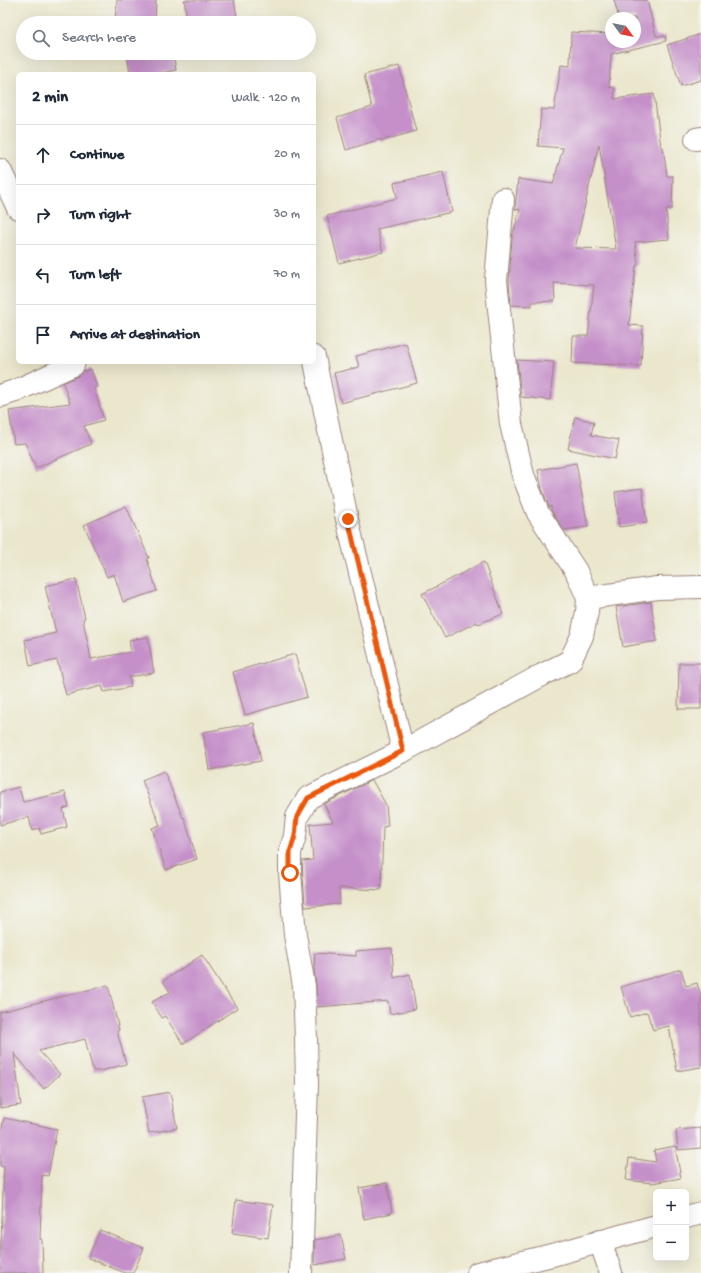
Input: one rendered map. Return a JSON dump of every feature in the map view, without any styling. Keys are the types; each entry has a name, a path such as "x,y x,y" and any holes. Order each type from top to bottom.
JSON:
{"street":[{"path":"0,170 16,204"},
{"path":"301,1273 307,1046 304,986 295,935 290,873 290,852 295,836 297,817 308,798 403,751 570,661 582,636 587,612 588,598 576,571 538,513 523,475 511,424 496,280 503,199"},
{"path":"0,396 15,391 73,364"},
{"path":"315,364 348,519 403,751"},
{"path":"588,598 657,588 701,587"},
{"path":"689,1216 701,1213"},
{"path":"478,1273 653,1227"},
{"path":"600,1241 611,1273"}],"building":[{"path":"117,0 156,0 155,16 115,16"},
{"path":"184,0 234,0 237,16 187,16"},
{"path":"614,0 647,0 656,36 665,36 666,41 641,47 641,12 617,12"},
{"path":"571,32 605,34 605,48 636,48 611,54 609,87 615,88 614,99 654,94 661,147 663,147 667,176 673,176 672,209 666,209 669,239 635,242 638,265 636,266 629,325 643,326 641,366 572,363 573,336 588,336 594,285 554,283 555,301 532,302 532,306 511,305 509,283 512,237 520,210 515,209 518,179 553,184 563,148 538,146 541,109 554,110 561,65 570,66","holes":["599,144 616,249 575,248"]},
{"path":"701,34 701,80 681,86 667,45"},
{"path":"128,60 174,60 176,70 166,72 130,72"},
{"path":"399,66 416,131 381,141 381,139 346,150 337,118 372,107 364,75"},
{"path":"443,172 452,212 377,229 383,252 339,263 327,216 397,198 394,183"},
{"path":"406,343 417,383 341,403 334,373 359,367 356,356"},
{"path":"517,360 554,362 550,400 521,397"},
{"path":"91,369 97,387 94,388 104,420 84,426 91,444 36,468 25,443 14,444 9,411 70,403 63,383 78,376 83,371"},
{"path":"575,417 594,422 591,435 619,440 615,459 568,449"},
{"path":"576,463 588,527 564,530 551,510 551,506 549,507 542,489 538,470"},
{"path":"642,488 647,523 619,527 615,492"},
{"path":"126,506 149,558 147,559 157,591 123,602 114,574 107,577 84,525"},
{"path":"484,562 503,614 478,624 477,622 445,638 422,594"},
{"path":"76,579 85,618 83,619 91,659 131,652 129,640 148,637 154,673 129,677 131,687 104,692 102,686 66,695 57,660 30,666 25,640 56,633 45,586"},
{"path":"651,602 657,641 623,647 616,607"},
{"path":"295,654 307,697 245,715 233,672"},
{"path":"679,663 701,663 701,709 678,709"},
{"path":"254,723 261,761 209,770 203,732"},
{"path":"164,771 183,818 184,817 197,859 166,870 152,828 160,825 142,780"},
{"path":"372,780 386,805 388,826 383,827 381,890 339,888 340,904 305,907 302,861 313,860 310,824 333,822 324,804"},
{"path":"19,787 23,802 65,792 69,807 63,809 67,827 41,834 39,828 32,831 29,817 0,825 0,792"},
{"path":"392,948 394,978 410,974 416,1009 390,1014 388,1001 317,1007 314,969 315,953 356,956 356,951"},
{"path":"202,955 237,1008 183,1044 165,1016 162,1018 152,1002 170,992 163,981"},
{"path":"681,969 686,986 697,983 701,996 701,1067 677,1071 669,1026 653,1030 647,1012 630,1017 621,987"},
{"path":"108,985 119,1030 117,1031 126,1064 101,1071 93,1071 85,1039 39,1051 60,1074 44,1089 14,1053 21,1105 0,1108 0,1012"},
{"path":"170,1092 177,1128 149,1133 142,1097"},
{"path":"4,1118 57,1129 48,1176 42,1175 40,1239 42,1239 43,1273 0,1273 0,1241 4,1167 0,1166 0,1138"},
{"path":"701,1128 701,1148 678,1150 676,1130"},
{"path":"675,1146 681,1178 652,1183 626,1180 629,1158 656,1162 654,1150"},
{"path":"387,1183 392,1213 364,1219 359,1188"},
{"path":"236,1200 273,1205 268,1238 232,1233"},
{"path":"100,1230 144,1248 133,1273 125,1273 88,1258"},
{"path":"341,1235 346,1259 315,1265 315,1240"}],"route":[{"path":"290,873 290,852 295,836 297,817 308,798 403,751 348,519"}]}
